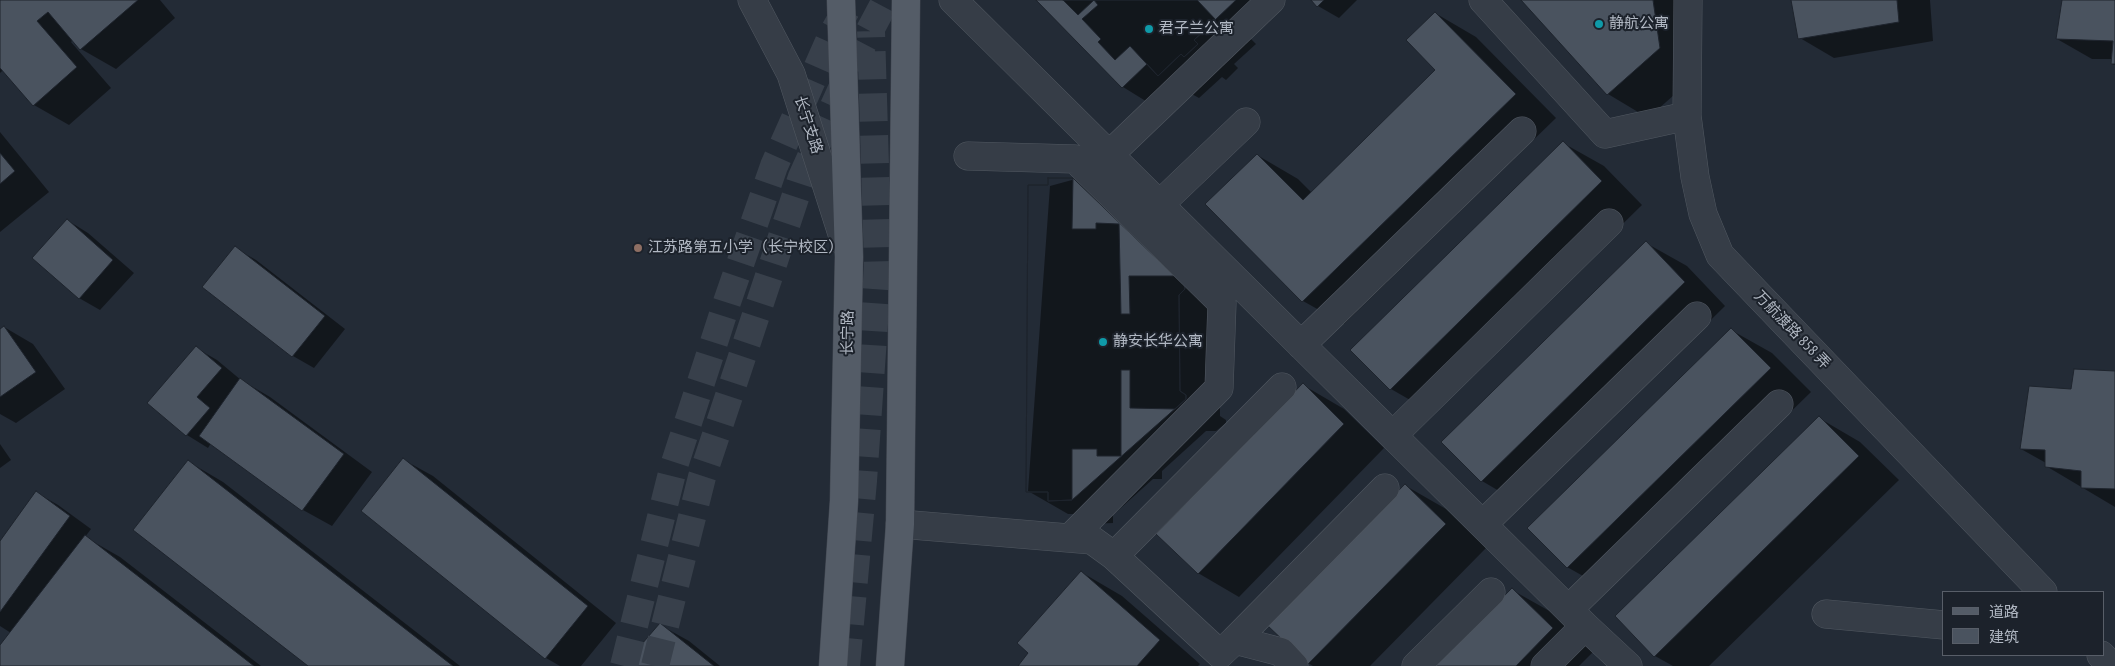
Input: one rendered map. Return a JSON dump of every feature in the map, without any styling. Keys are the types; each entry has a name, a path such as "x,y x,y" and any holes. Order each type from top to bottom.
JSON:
{"main road":[{"name":"长宁路","path":"833,666 844,502 849,257 841,0"},
{"path":"890,666 900,524 906,0"}],"street":[{"name":"长宁支路","path":"752,0 791,74 849,257"},
{"path":"954,0 1577,618 1628,666"},
{"path":"968,156 1075,159 1102,147 1271,0"},
{"path":"1483,0 1605,134 1687,116"},
{"name":"万航渡路 858 弄","path":"1688,0 1687,116 1695,177 1703,214 1720,255 2034,589"},
{"path":"1160,204 1246,122"},
{"path":"1301,345 1522,131"},
{"path":"1070,538 1219,388 1222,303 1075,159"},
{"path":"1393,435 1609,223"},
{"path":"1483,524 1697,316"},
{"path":"1114,556 1282,387"},
{"path":"1545,666 1577,618 1779,404"},
{"path":"900,524 1092,540 1114,556 1220,654 1385,488"},
{"path":"1416,666 1491,592"},
{"path":"1826,614 1942,626"},
{"path":"1235,640 1281,652 1294,666"},
{"path":"2102,656 2112,666"}],"building":[{"path":"0,0 138,0 80,50 48,12 37,21 77,67 33,106 0,68"},
{"name":"君子兰公寓","path":"1036,0 1236,0 1194,40 1198,44 1184,57 1181,54 1158,76 1147,64 1122,88"},
{"path":"1063,0 1094,0 1078,15"},
{"name":"君子兰公寓","path":"1094,0 1197,0 1216,20 1194,40 1198,44 1184,57 1181,54 1158,76 1130,46 1115,60 1098,42 1101,39 1082,19 1098,5"},
{"path":"1311,0 1324,0 1317,7"},
{"name":"静航公寓","path":"1521,0 1653,0 1660,48 1607,95"},
{"path":"1791,0 1897,0 1899,22 1798,39"},
{"path":"2062,0 2115,0 2115,64 2111,64 2113,41 2056,39"},
{"path":"1435,12 1516,94 1302,302 1205,204 1257,154 1303,200 1435,70 1406,40"},
{"path":"1563,141 1602,181 1390,390 1350,350"},
{"path":"0,153 15,171 0,184"},
{"name":"静安长华公寓","path":"1048,178 1073,178 1072,229 1096,229 1096,223 1119,224 1121,314 1130,314 1129,276 1174,276 1184,285 1185,289 1179,295 1180,391 1186,395 1186,399 1175,409 1130,408 1130,370 1121,370 1121,456 1097,456 1097,449 1072,449 1072,500 1048,501 1048,492 1026,492 1028,185 1048,185"},
{"name":"静安长华公寓","path":"1048,178 1073,178 1184,285 1185,289 1179,295 1180,391 1186,395 1186,399 1072,500 1048,501 1048,492 1026,492 1028,185 1048,185"},
{"path":"67,219 113,260 79,299 32,258"},
{"path":"1646,241 1685,282 1481,482 1441,442"},
{"path":"235,246 325,316 292,357 202,287"},
{"path":"4,326 36,372 0,397 0,329"},
{"path":"1731,328 1771,368 1567,568 1527,528"},
{"path":"196,346 222,368 197,397 210,408 186,436 147,403"},
{"path":"2074,369 2115,371 2115,489 2081,488 2081,471 2045,467 2045,450 2020,449 2029,386 2071,389"},
{"path":"240,378 344,454 302,511 199,436"},
{"path":"1303,383 1344,424 1198,574 1156,534"},
{"path":"1819,416 1859,456 1654,657 1615,616"},
{"path":"403,458 588,606 545,659 361,511"},
{"path":"188,460 453,666 308,666 133,530"},
{"path":"1405,484 1446,524 1308,664 1267,625"},
{"path":"36,491 70,516 0,612 0,541"},
{"path":"85,535 254,666 0,666 0,645"},
{"path":"1081,571 1160,640 1137,666 1018,666 1028,653 1017,643"},
{"path":"1512,588 1553,628 1516,666 1435,666"},
{"path":"660,623 714,666 623,666"}],"tunnel":[{"path":"655,666 702,477 802,177 859,51 886,0"},
{"path":"624,666 673,469 727,302 774,166 831,37 846,10"},
{"path":"846,666 863,481 878,266 871,31"}],"place":[{"name":"静航公寓","path":"1599,24"},
{"name":"君子兰公寓","path":"1149,29"},
{"name":"江苏路第五小学（长宁校区）","path":"638,248"},
{"name":"静安长华公寓","path":"1103,342"}]}
